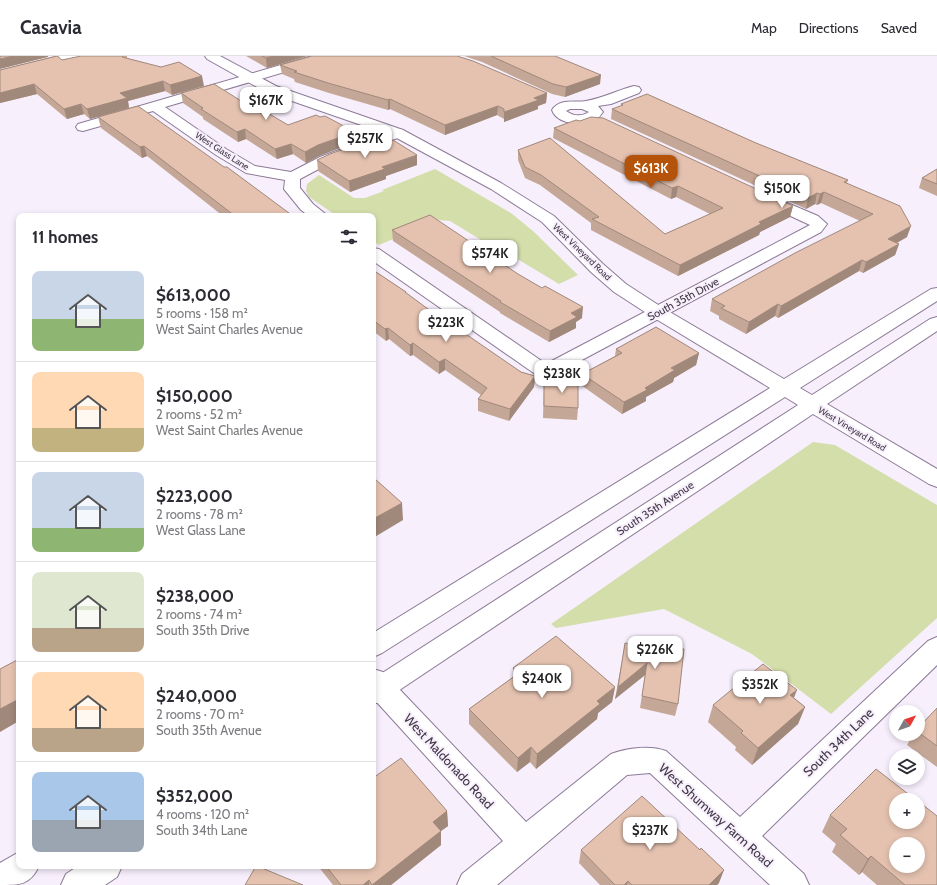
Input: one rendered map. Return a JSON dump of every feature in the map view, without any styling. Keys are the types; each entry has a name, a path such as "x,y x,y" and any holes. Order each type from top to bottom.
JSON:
{"street":[{"path":"0,75 75,56"},
{"name":"West Vineyard Road","path":"211,56 271,89 398,133 496,186 548,219 597,268 620,288 784,389 937,480"},
{"path":"83,127 325,56"},
{"path":"581,111 602,106 606,100 634,90"},
{"name":"West Glass Lane","path":"155,106 221,152 252,170 293,177"},
{"path":"316,213 307,207 292,189 293,177 325,160 398,133"},
{"name":"South 35th Drive","path":"376,255 545,372 815,229 818,224 748,190"},
{"path":"376,644 937,293"},
{"name":"South 35th Avenue","path":"376,687 937,323"},
{"name":"South 34th Lane","path":"740,837 937,648"},
{"name":"West Maldonado Road","path":"376,687 525,842"},
{"name":"West Shumway Farm Road","path":"525,842 621,763 656,760 793,885"},
{"path":"473,885 525,842"},
{"path":"0,881 18,869"},
{"path":"77,885 101,869"}],"green space":[{"path":"435,169 511,213 533,231 578,275 559,284 489,242 486,243 450,221 438,220 379,245 376,243 376,213 333,213 309,197 306,191 307,184 319,175 354,198 365,198 384,191 382,190"},
{"path":"813,442 835,445 937,505 937,618 831,714 752,654 664,609 556,628 551,624"}],"building":[{"path":"0,56 13,56 0,59"},
{"path":"57,56 62,60 81,56 123,56 122,57 161,67 179,62 202,76 170,85 163,81 120,93 127,98 87,109 81,104 64,109 34,84 0,93 0,70"},
{"path":"262,56 273,56 266,58"},
{"path":"312,56 457,56 473,61 547,93 534,98 539,100 504,112 504,109 498,106 445,125 390,99 388,100 328,83 294,72 297,71 280,65"},
{"path":"491,56 555,56 601,75 566,87 553,84"},
{"path":"214,84 262,114 266,112 288,125 316,115 320,117 325,116 355,132 318,145 305,152 291,144 275,149 245,129 237,132 201,109 203,108 181,93"},
{"path":"647,94 756,143 848,180 844,182 900,206 911,226 888,239 899,244 866,262 862,260 781,306 778,304 749,322 721,308 725,306 712,299 795,253 873,214 824,192 820,194 817,193 808,198 612,109"},
{"path":"138,106 224,167 227,167 289,213 231,213 144,146 140,147 98,117"},
{"path":"591,117 603,118 793,206 759,222 761,224 680,265 592,219 599,217 541,175 525,167 518,150 550,138 665,234 723,208 678,186 672,188 554,128 576,120 580,121"},
{"path":"369,140 378,145 393,140 417,155 382,167 385,169 349,181 317,160 330,154"},
{"path":"937,169 937,184 922,178"},
{"path":"430,215 518,274 542,288 545,286 583,307 571,313 577,317 550,331 500,302 501,301 392,230"},
{"path":"376,272 406,292 455,329 457,328 521,372 535,376 510,409 478,399 487,388 445,359 439,362 413,343 410,345 388,328 385,329 376,322"},
{"path":"656,327 699,353 671,368 675,370 645,388 647,390 624,402 582,374 622,353 616,349"},
{"path":"578,376 578,408 544,406 544,381 567,382"},
{"path":"376,480 402,503 376,517"},
{"path":"556,636 615,687 597,701 600,704 537,754 531,747 518,758 469,709 519,673 513,668"},
{"path":"625,643 650,648 650,643 684,649 678,704 642,696 647,663 618,687"},
{"path":"16,661 16,701 0,709 0,669"},
{"path":"763,664 797,690 790,695 805,707 758,748 741,733 743,731 713,705"},
{"path":"937,708 937,746 925,737 925,721"},
{"path":"401,758 447,811 433,822 441,831 372,885 369,880 363,885 341,885 328,869 376,869 376,776"},
{"path":"876,769 889,779 889,785 897,785 907,793 889,793 889,829 925,829 925,807 937,816 937,885 905,885 891,873 925,873 925,837 889,837 889,871 871,856 868,859 840,835 847,829 830,815"},
{"path":"642,796 700,850 701,848 724,870 709,885 632,885 628,881 624,885 615,885 581,850"},
{"path":"254,869 264,869 303,885 245,885"}]}
